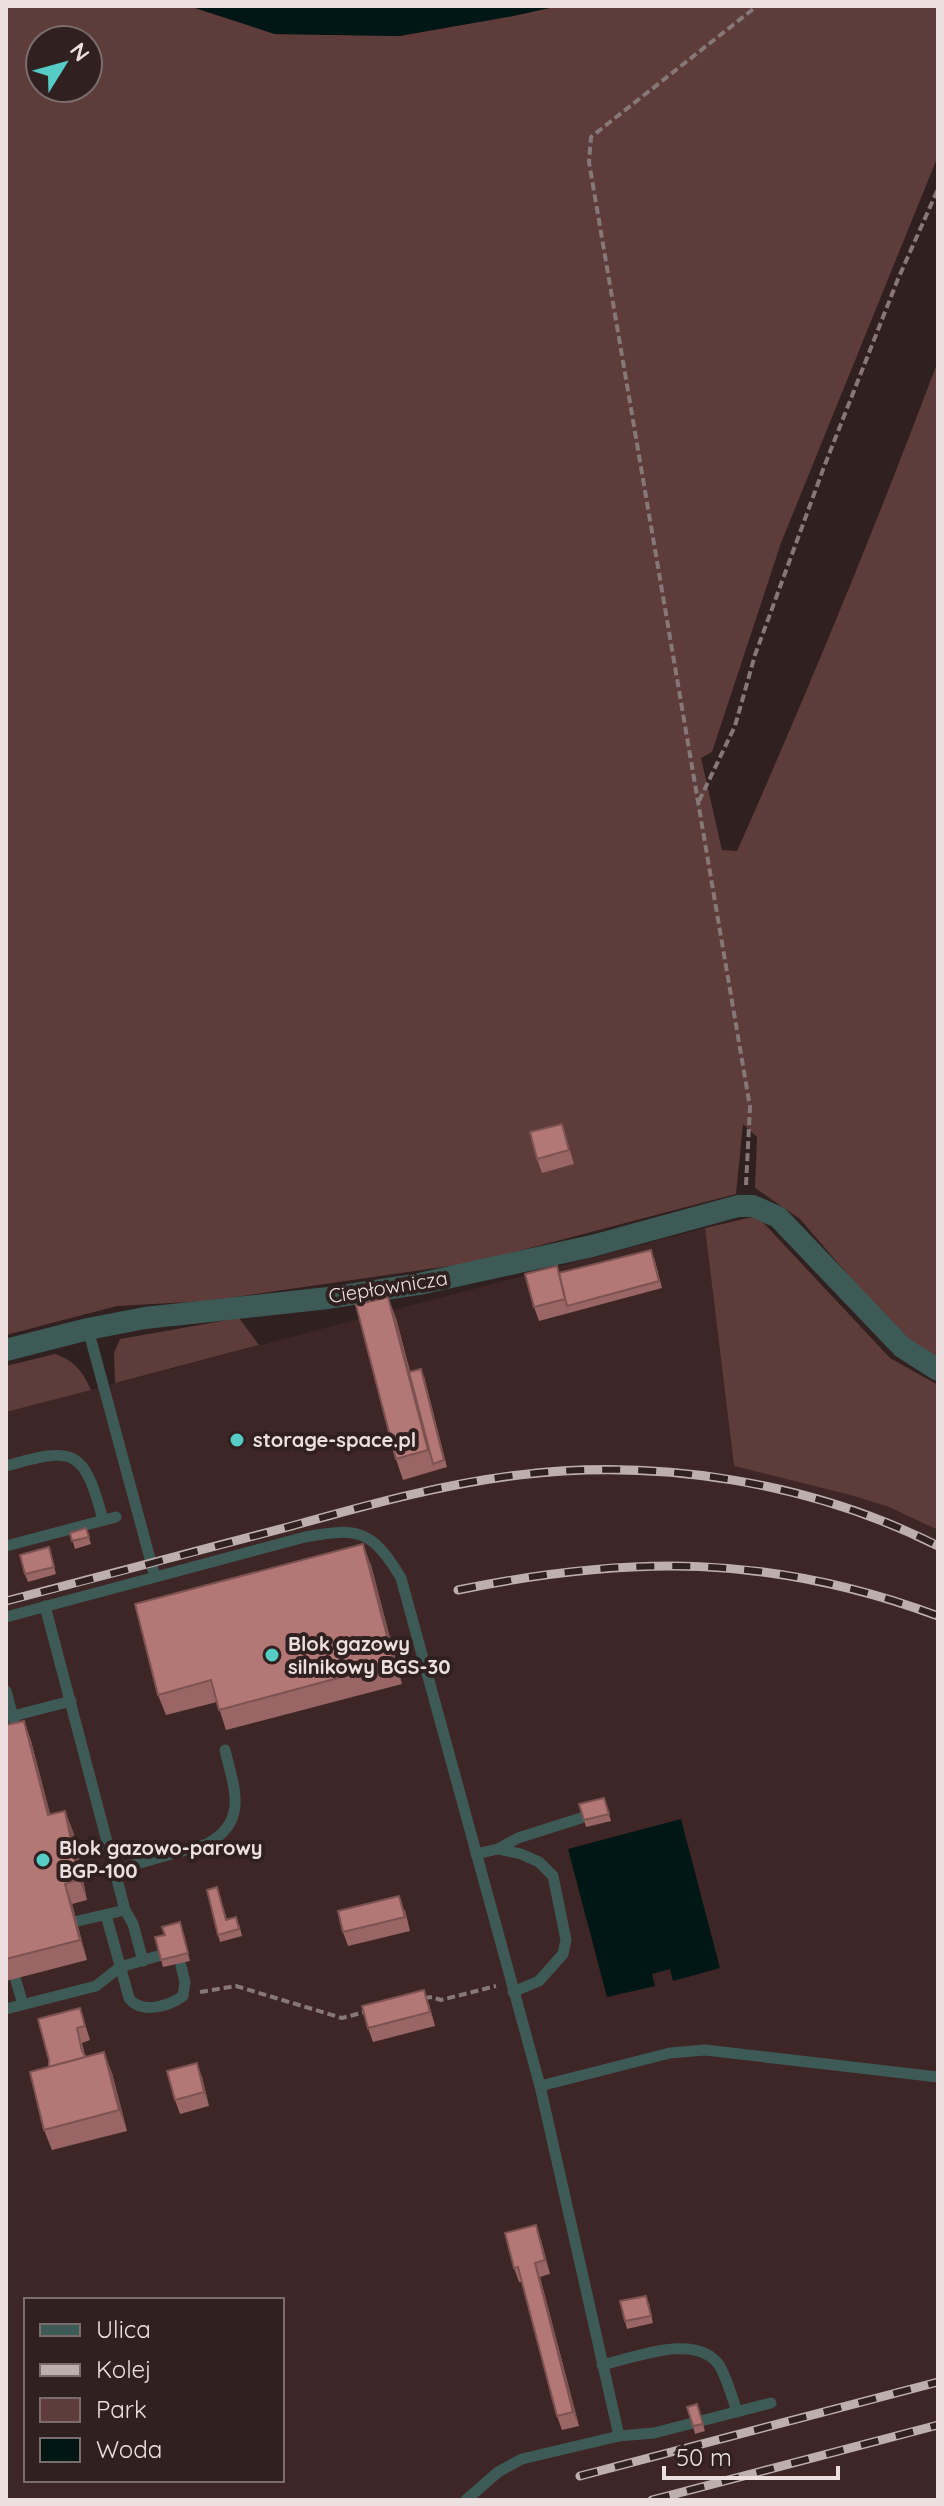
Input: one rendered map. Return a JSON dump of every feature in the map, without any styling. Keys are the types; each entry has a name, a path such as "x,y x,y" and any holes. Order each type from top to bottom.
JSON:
{"street":[{"name":"Ciepłownicza","path":"6,1350 145,1318 328,1298 419,1284 592,1246 715,1211 755,1207"},
{"path":"755,1207 778,1217 902,1347 938,1370"}],"lane":[{"path":"88,1329 155,1577"},
{"path":"6,1466 50,1454 71,1456 86,1469 91,1479 103,1520"},
{"path":"6,1546 116,1517"},
{"path":"6,1617 305,1537 342,1530 369,1539 386,1554 401,1578 540,2086 619,2436"},
{"path":"45,1606 125,1910 133,1924 143,1961"},
{"path":"6,1691 17,1729"},
{"path":"13,1716 71,1701"},
{"path":"115,1870 207,1844 220,1837 235,1812 236,1793 225,1750"},
{"path":"476,1854 498,1849 518,1838 581,1818"},
{"path":"498,1849 539,1862 553,1876 566,1940 563,1954 533,1985 512,1987"},
{"path":"78,1921 125,1910"},
{"path":"106,1915 129,1998 140,2008 183,1996 185,1982 181,1966"},
{"path":"6,2009 96,1986 120,1967 158,1956"},
{"path":"16,1981 23,2004"},
{"path":"540,2086 670,2053 705,2050 938,2077"},
{"path":"602,2365 680,2347 693,2348 719,2365 737,2412"},
{"path":"466,2500 498,2472 522,2459 619,2436 654,2433 771,2403"}],"path":[{"path":"755,1207 750,1107 589,162 591,137 757,6"},
{"path":"698,803 735,726 755,655 824,467 898,279 938,189"},
{"path":"183,1996 221,1986 236,1986 342,2018 380,2008"},
{"path":"420,1998 441,2000 512,1987"}],"shaded area":[{"path":"705,1228 734,1466 854,1496 889,1507 938,1530 938,2500 6,2500 6,1412"}],"green space":[{"path":"6,6 189,6 275,34 399,36 558,6 938,6 938,156 781,543 712,752 701,758 722,850 737,851 841,607 938,361 938,1358 923,1353 856,1284 800,1219 755,1188 757,1137 743,1124 736,1194 477,1262 207,1301 117,1306 6,1335"},
{"path":"757,1216 890,1358 938,1385 938,1530 889,1507 854,1496 734,1466 705,1228"},
{"path":"239,1318 259,1345 115,1383 114,1353 120,1339"},
{"path":"55,1354 77,1368 91,1390 6,1412 6,1366"}],"water":[{"path":"189,6 558,6 399,36 275,34"},
{"path":"681,1819 720,1968 673,1981 670,1969 652,1974 655,1986 607,1997 568,1849"}],"building":[{"path":"562,1124 569,1150 537,1159 530,1132"},
{"path":"651,1250 659,1281 567,1306 559,1273"},
{"path":"557,1266 565,1299 534,1307 525,1274"},
{"path":"388,1297 428,1450 396,1459 356,1305"},
{"path":"421,1369 444,1460 433,1464 409,1372"},
{"path":"86,1528 89,1537 72,1541 70,1533"},
{"name":"Blok gazowy silnikowy BGS-30","path":"363,1544 394,1663 219,1710 211,1680 158,1695 135,1604"},
{"path":"49,1547 54,1567 25,1574 20,1555"},
{"name":"Blok gazowo-parowy BGP-100","path":"24,1721 48,1815 65,1811 79,1879 65,1884 80,1940 6,1959 6,1725"},
{"path":"604,1798 609,1814 584,1820 579,1804"},
{"path":"217,1887 226,1920 236,1917 239,1929 218,1935 207,1890"},
{"path":"399,1896 405,1917 343,1932 338,1911"},
{"path":"180,1922 188,1953 161,1960 155,1937 165,1935 162,1927"},
{"path":"424,1990 430,2012 368,2028 362,2006"},
{"path":"80,2008 85,2026 77,2028 86,2057 49,2067 38,2019"},
{"path":"104,2052 119,2110 44,2130 30,2072"},
{"path":"197,2063 204,2092 175,2100 167,2071"},
{"path":"536,2225 545,2260 535,2263 573,2412 557,2416 518,2267 514,2268 505,2233"},
{"path":"646,2296 651,2316 625,2321 620,2301"},
{"path":"697,2404 703,2424 693,2426 687,2407"}],"railway":[{"path":"6,1601 403,1496 490,1479 572,1471 680,1473 787,1491 889,1524 938,1546"},
{"path":"458,1590 582,1571 641,1566 700,1567 758,1571 817,1581 938,1616"},
{"path":"580,2476 938,2382"},
{"path":"652,2500 938,2425"}],"place":[{"name":"storage-space.pl","path":"237,1440"},
{"name":"Blok gazowy silnikowy BGS-30","path":"272,1655"},
{"name":"Blok gazowo-parowy BGP-100","path":"43,1860"}]}
